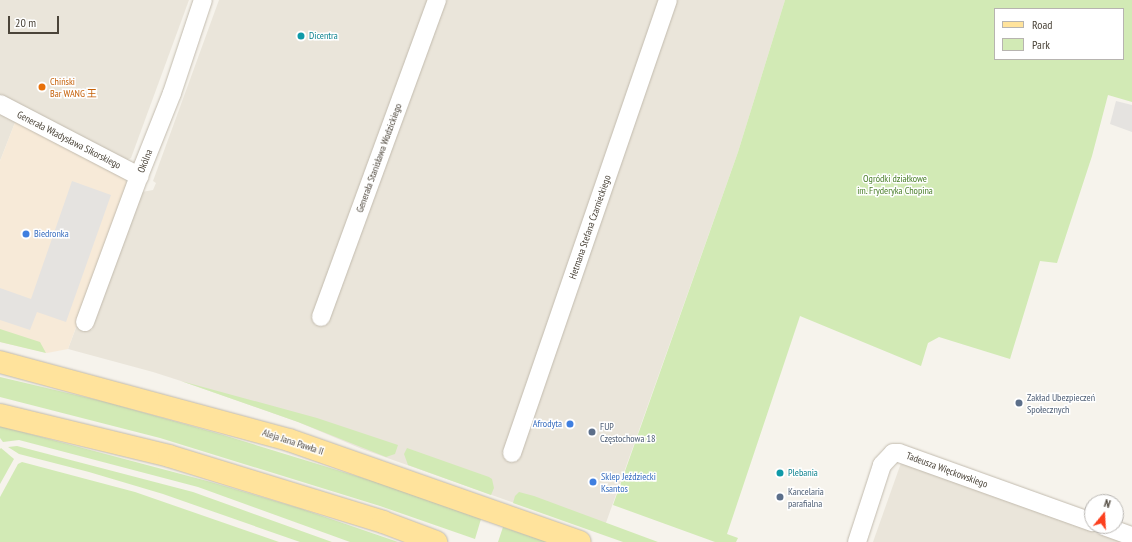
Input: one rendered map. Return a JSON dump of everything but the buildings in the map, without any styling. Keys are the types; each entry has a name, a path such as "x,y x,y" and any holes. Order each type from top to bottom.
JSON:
{"main road":[{"name":"Aleja Jana Pawła II","path":"0,362 150,401 289,440 580,542"},
{"path":"0,415 169,456 383,522 436,542"}],"street":[{"name":"Okólna","path":"85,322 139,176 172,93 203,0"},
{"name":"Generała Stanisława Wodzickiego","path":"321,316 437,0"},
{"name":"Hetmana Stefana Czarnieckiego","path":"512,454 668,0"},
{"name":"Generała Władysława Sikorskiego","path":"0,104 139,176"},
{"name":"Tadeusza Więckowskiego","path":"857,542 882,465 893,453 898,453 1084,519"}],"shaded area":[{"path":"0,0 189,0 131,158 127,160 0,96"},
{"path":"219,0 785,0 738,152 602,534 362,449 298,422 181,381 68,349 77,325 92,330 142,192 153,190 156,183 153,181"},
{"path":"1116,101 1132,105 1132,132 1110,124"},
{"path":"0,112 16,120 0,161"},
{"path":"16,120 120,173 126,181 126,191 68,349 47,353 0,342 0,161"},
{"path":"72,181 111,195 66,322 37,312 30,330 0,320 0,288 31,299"},
{"path":"901,463 1084,526 1084,534 1109,534 1132,542 873,542"}],"green space":[{"name":"Ogródki działkowe im. Fryderyka Chopina","path":"785,0 1132,0 1132,102 1108,95 1092,156 1057,263 1040,261 1010,359 939,337 928,343 921,366 800,316 727,534 738,538 736,542 715,542 613,505 738,152"},
{"path":"0,329 40,342 46,353 0,342"},
{"path":"0,377 106,402 220,434 376,482 481,519 475,539 380,506 160,438 0,397"},
{"path":"181,381 317,418 398,445 395,454 386,457 298,422"},
{"path":"0,426 211,482 299,508 398,542 350,542 198,487 19,440 3,442 0,438"},
{"path":"17,446 193,492 332,542 300,542 163,494 89,472 19,454 8,447"},
{"path":"1,448 14,459 0,484 0,449"},
{"path":"407,448 489,477 492,479 494,488 491,495 408,465 404,454"},
{"path":"22,462 135,492 279,542 0,542 0,497 18,464"},
{"path":"519,492 534,496 658,542 623,542 513,503 515,496"},
{"path":"503,527 547,542 498,542"}],"place":[{"name":"Dicentra","path":"301,36"},
{"name":"Chiński Bar WANG 王","path":"42,87"},
{"name":"Biedronka","path":"26,234"},
{"name":"Zakład Ubezpieczeń Społecznych","path":"1019,403"},
{"name":"Afrodyta","path":"570,424"},
{"name":"FUP Częstochowa 18","path":"592,432"},
{"name":"Plebania","path":"780,473"},
{"name":"Sklep Jeździecki Ksantos","path":"593,482"},
{"name":"Kancelaria parafialna","path":"780,497"}]}
